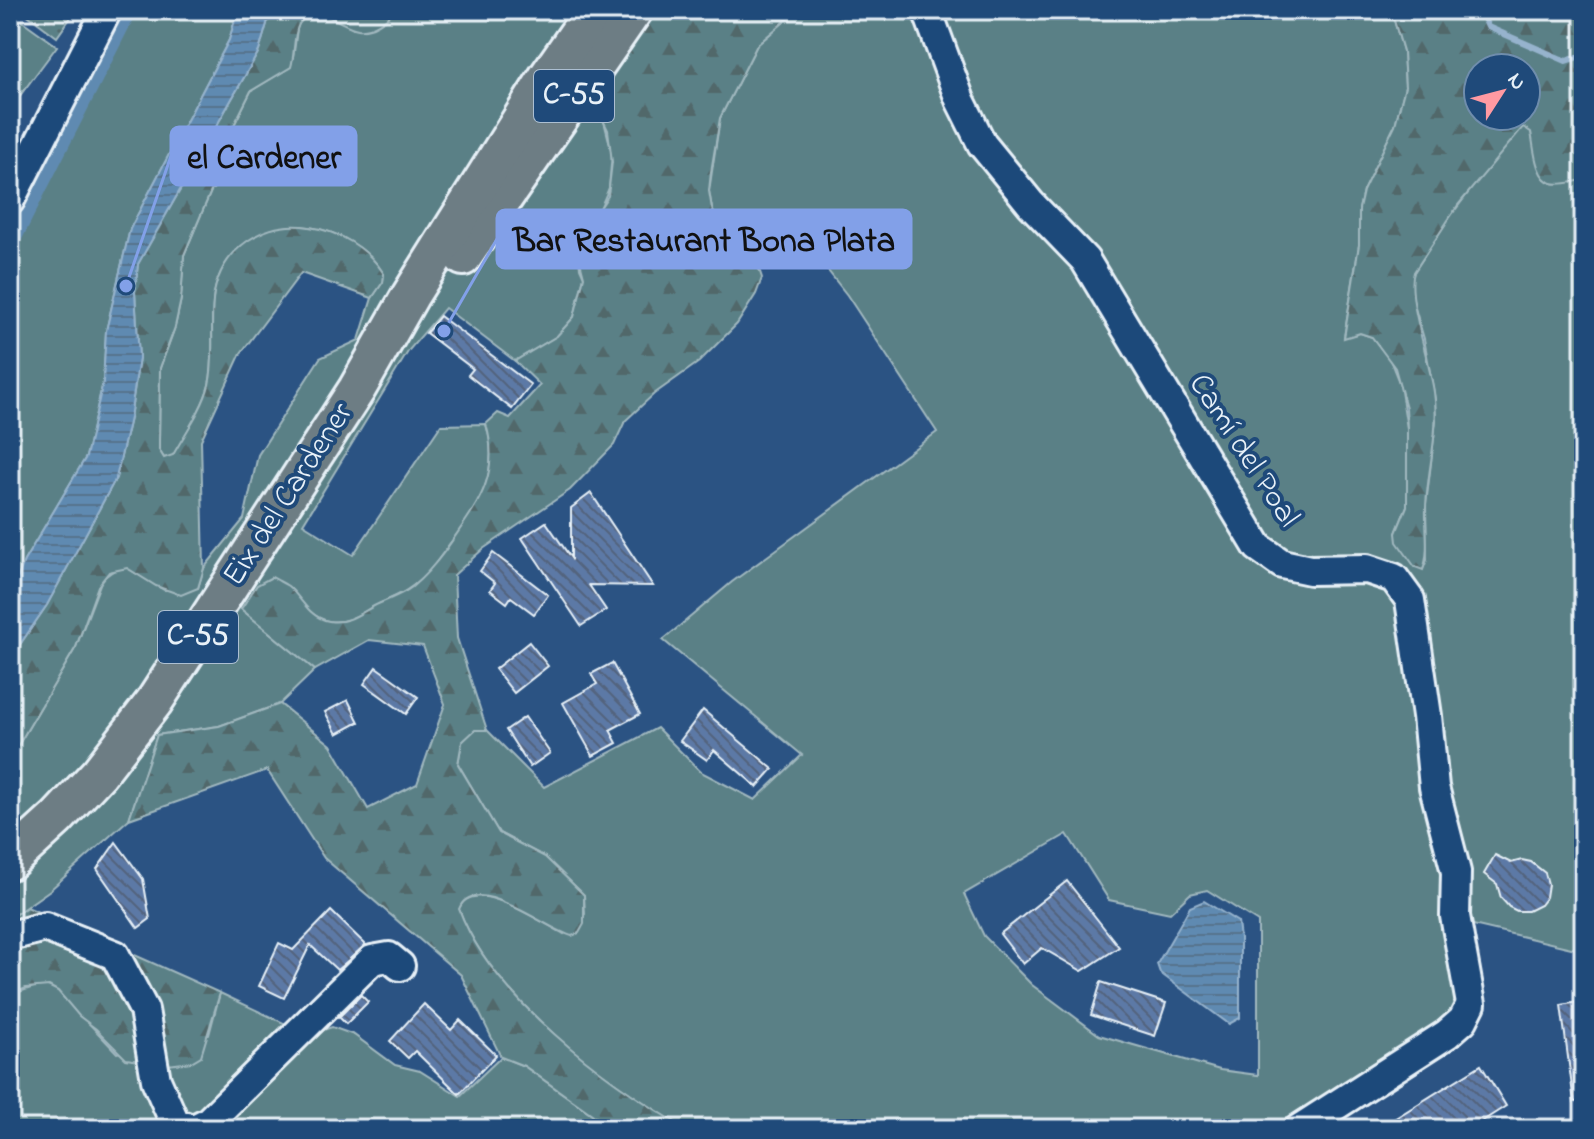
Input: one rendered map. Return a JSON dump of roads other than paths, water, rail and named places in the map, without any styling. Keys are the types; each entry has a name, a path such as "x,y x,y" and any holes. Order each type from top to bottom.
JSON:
{"main road":[{"name":"C-55","path":"548,76 594,10"},
{"name":"Eix del Cardener","path":"357,389 442,288 634,10"},
{"name":"Eix del Cardener","path":"10,861 57,818 99,773 154,702 357,389 410,296 548,76"}],"street":[{"path":"10,200 107,10"},
{"path":"548,76 567,25 576,10"},
{"path":"514,183 522,147 539,117 613,10"},
{"name":"Camí del Poal","path":"927,10 960,100 982,144 1031,204 1085,260 1258,547 1282,564 1310,570 1367,569 1394,578 1410,600 1424,688 1434,787 1456,872 1455,916 1471,1004 1463,1020 1447,1034 1299,1129"},
{"path":"10,936 45,927 115,955 144,1010 156,1080 175,1123 193,1129 208,1122 372,960 389,957 400,966"}],"water":[{"path":"238,10 271,10 259,51 138,264 135,292 139,358 130,418 116,478 47,605 10,659 10,599 24,561 86,457 103,382 106,331 130,229 229,40"},
{"path":"1204,901 1238,922 1240,1018 1229,1024 1160,973 1157,964 1190,907"}],"waterway":[{"path":"10,241 127,10"},
{"path":"1480,10 1488,27 1566,61 1584,55"}],"place":[{"name":"el Cardener","path":"126,286"},
{"name":"Bar Restaurant Bona Plata","path":"444,331"}]}
